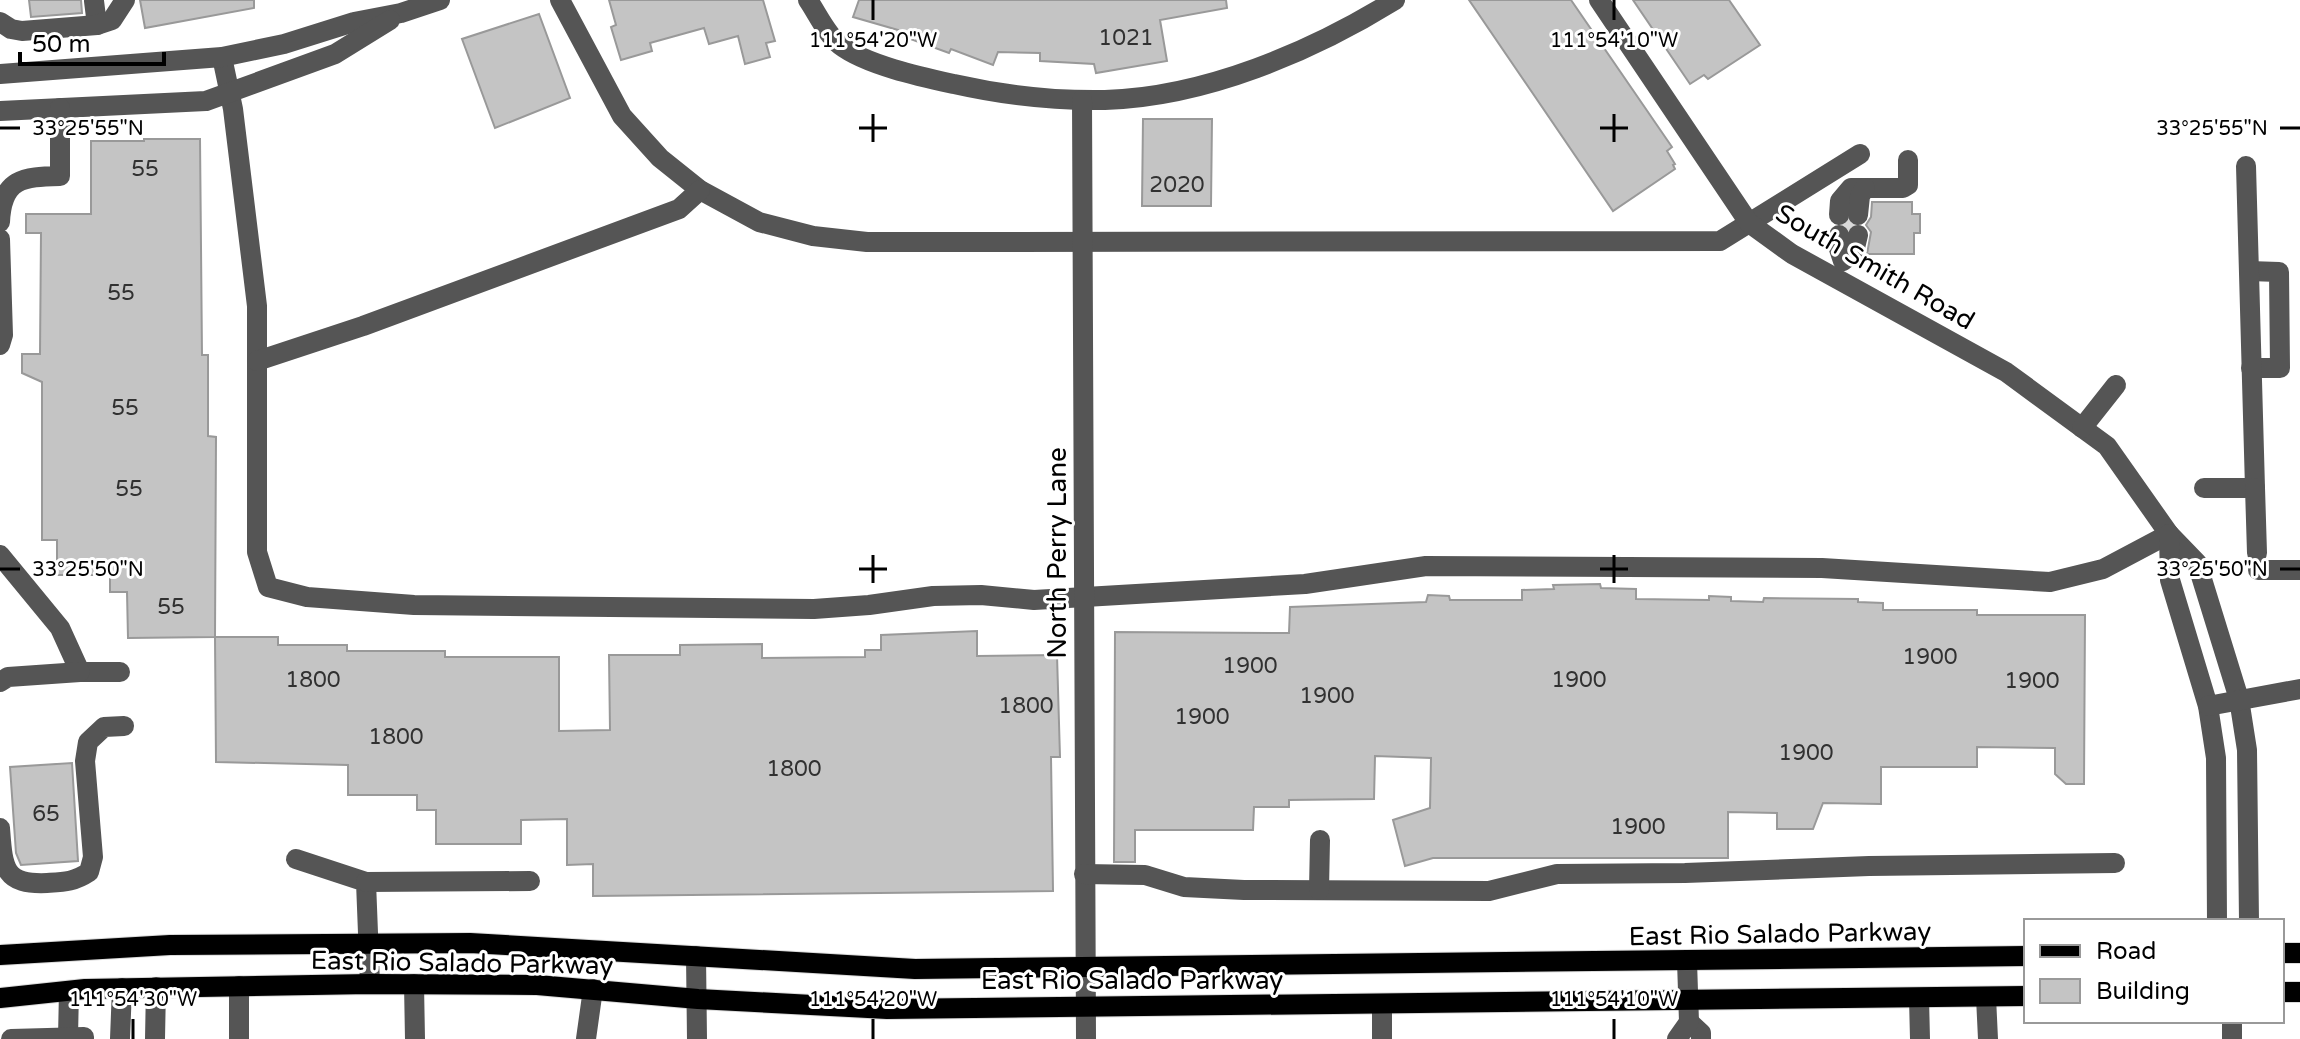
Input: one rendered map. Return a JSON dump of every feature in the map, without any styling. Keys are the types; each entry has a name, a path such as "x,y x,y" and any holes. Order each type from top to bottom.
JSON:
{"main road":[{"name":"East Rio Salado Parkway","path":"0,955 170,945 470,943 915,969 2024,956"},
{"name":"East Rio Salado Parkway","path":"0,998 122,988 370,984 537,985 698,999 887,1009 2024,996"}],"street":[{"path":"0,74 222,57 284,44 440,0"},
{"path":"560,0 622,116 660,158 700,190 759,222 813,236 881,242 1720,241 1860,154"},
{"path":"808,0 839,44 891,68 973,88 1082,100 1165,93 1249,72 1340,34 1395,0"},
{"name":"South Smith Road","path":"1599,0 1749,223 1792,254 1839,269 2006,372 2107,446 2169,534 2197,563 2239,699 2247,750 2249,919"},
{"path":"94,1 110,11"},
{"path":"0,22 22,31 110,11"},
{"path":"0,111 206,101 335,54 401,13"},
{"path":"222,57 231,92 257,306 257,552 268,587 320,598 414,605 814,609 943,595 1034,600 1305,584 1426,566 1822,568 2050,582 2103,569 2169,534 2170,580 2208,706 2216,758 2217,919"},
{"name":"North Perry Lane","path":"1082,100 1086,1039"},
{"path":"0,222 1,208 8,190 27,177 60,176 60,108"},
{"path":"1839,269 1848,225 1861,188 1903,188 1908,185 1908,160"},
{"path":"2246,166 2258,562 2300,570"},
{"path":"257,361 363,326 679,209 700,190"},
{"path":"0,239 3,335 0,345"},
{"path":"2249,271 2279,272 2280,368 2251,368"},
{"path":"2082,428 2116,385"},
{"path":"2204,488 2255,488"},
{"path":"0,555 60,628 80,672"},
{"path":"0,682 8,677 120,672"},
{"path":"2208,706 2300,689"},
{"path":"0,828 2,859 10,876 17,881 26,884 74,882 89,872 93,857 85,761 88,742 104,727 124,726"},
{"path":"1319,890 1320,840"},
{"path":"296,859 366,882 530,881"},
{"path":"1084,874 1145,875 1184,887 1489,891 1557,874 2115,863"},
{"path":"366,882 370,984"},
{"path":"696,956 697,1039"},
{"path":"1687,961 1689,1033"},
{"path":"414,984 415,1039"},
{"path":"239,986 239,1039"},
{"path":"155,1039 156,987"},
{"path":"120,1039 122,988"},
{"path":"586,1039 593,989"},
{"path":"11,1039 76,1038 69,991"},
{"path":"1986,997 1988,1039"},
{"path":"1919,998 1920,1039"},
{"path":"1382,1005 1382,1039"}],"building":[{"path":"29,0 81,0 82,13 31,17"},
{"path":"140,0 254,0 254,8 145,28"},
{"path":"609,0 763,0 775,41 766,43 770,57 745,64 738,36 709,44 704,28 650,43 652,51 621,60 611,27 616,25"},
{"path":"859,0 1226,0 1227,8 1160,20 1167,61 1096,73 1094,64 1040,61 1040,53 998,52 993,65 951,49 949,53 897,34 898,30 853,17"},
{"path":"1469,0 1571,0 1672,147 1667,151 1675,169 1613,211"},
{"path":"1633,0 1729,0 1760,45 1708,79 1704,75 1690,84"},
{"path":"539,14 570,98 495,128 462,39"},
{"path":"1143,119 1212,119 1211,206 1142,206"},
{"path":"200,139 202,355 208,355 208,436 216,437 215,637 128,638 127,592 110,592 110,575 57,575 57,540 42,540 42,382 22,373 22,354 40,354 41,233 26,233 26,214 91,214 91,141"},
{"path":"1872,202 1912,202 1912,214 1920,214 1920,233 1914,233 1914,254 1867,254 1871,232 1866,225 1871,217"},
{"path":"1600,584 1601,588 1636,589 1636,599 1709,600 1709,596 1731,597 1731,601 1763,602 1764,598 1858,599 1858,602 1883,603 1883,610 1977,610 1977,615 2085,615 2084,784 2066,784 2055,774 2055,748 1977,747 1977,767 1881,767 1881,804 1823,803 1813,829 1777,829 1777,813 1728,812 1728,858 1433,858 1405,866 1393,820 1430,808 1431,758 1375,756 1374,799 1289,800 1289,807 1254,807 1253,830 1135,830 1135,862 1114,862 1115,632 1289,633 1290,607 1426,602 1428,595 1449,596 1450,600 1522,600 1522,590 1554,589 1553,585"},
{"path":"977,631 977,656 1057,655 1060,757 1051,757 1053,891 593,896 593,864 567,865 567,819 521,820 521,844 436,844 436,810 417,810 417,795 348,795 348,765 216,762 215,637 278,637 278,645 347,645 347,651 445,651 445,657 559,657 559,731 610,730 609,655 680,655 680,645 762,644 762,658 865,657 865,650 881,650 881,635"},
{"path":"72,763 78,861 21,865 16,853 10,767"}],"tunnel":[{"path":"1849,215 1849,235"}]}
